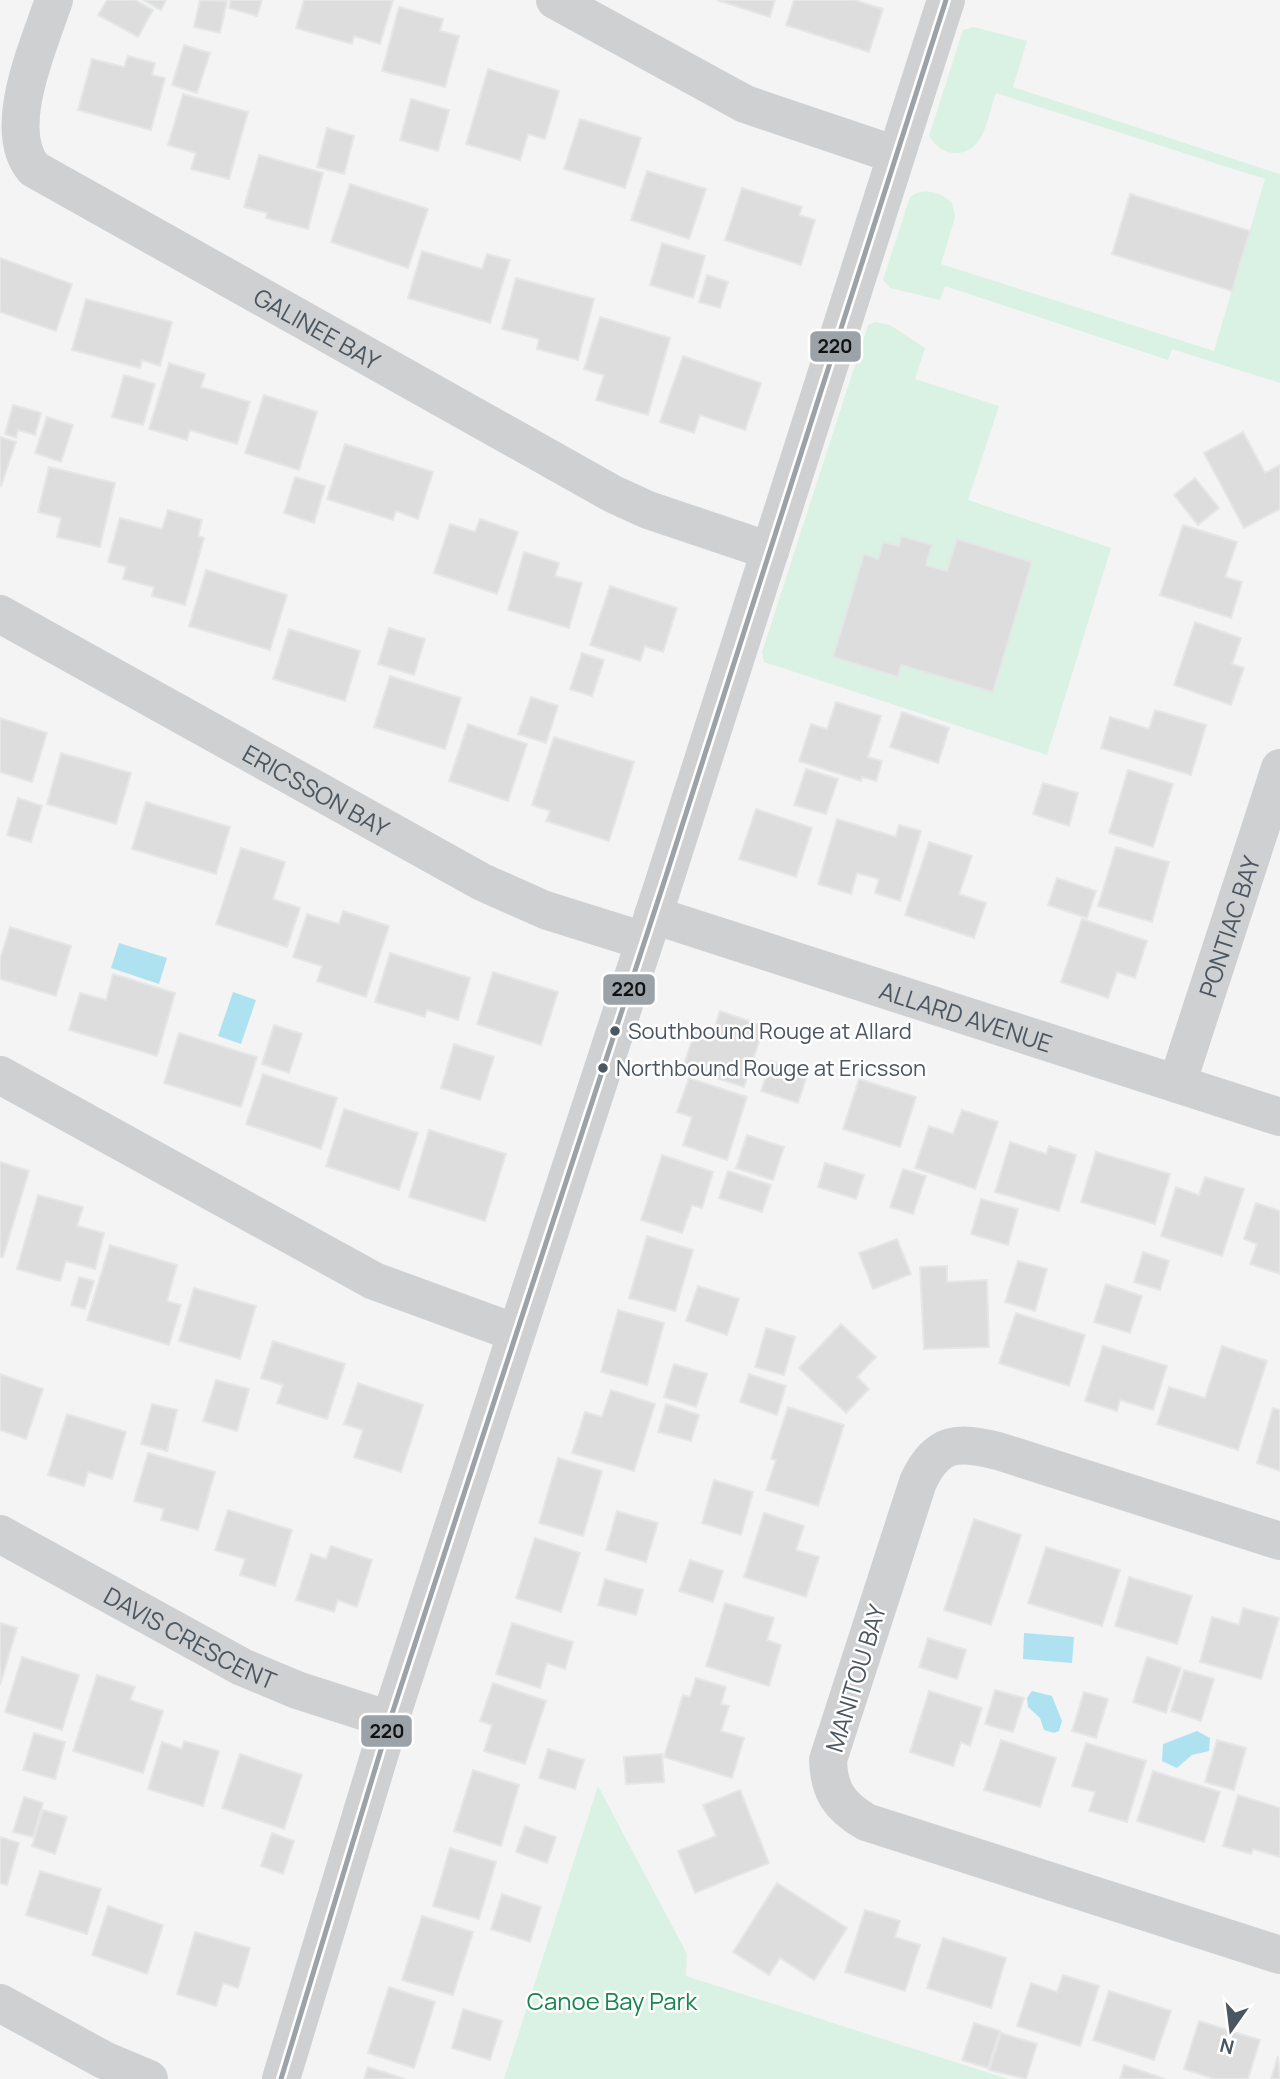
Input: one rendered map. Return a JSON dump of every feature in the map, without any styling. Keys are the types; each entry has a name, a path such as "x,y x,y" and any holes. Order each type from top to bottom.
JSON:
{"street":[{"name":"GALINEE BAY","path":"54,0 16,121 20,149 34,169 593,484 649,510 770,551"},
{"path":"555,0 745,104 775,117 896,155"},
{"path":"281,2079 390,1720 946,0"},
{"name":"ERICSSON BAY","path":"0,614 503,892 545,910 648,928"},
{"name":"PONTIAC BAY","path":"1177,1084 1280,768"},
{"name":"ALLARD AVENUE","path":"648,928 1177,1084 1280,1117"},
{"path":"0,1075 374,1281 516,1333"},
{"name":"MANITOU BAY","path":"1280,1541 998,1451 965,1445 942,1449 925,1467 918,1482 828,1760 832,1790 838,1802 866,1822 1280,1955"},
{"name":"DAVIS CRESCENT","path":"0,1534 242,1667 297,1690 390,1720"},
{"path":"0,2003 104,2060 149,2079"}],"green space":[{"path":"974,27 1027,41 1013,87 1280,174 1280,383 1172,349 1168,360 945,286 940,300 890,288 883,280 910,197 920,192 932,192 952,203 955,217 941,264 1214,351 1265,179 996,93 984,131 974,146 956,153 944,150 929,136 963,30"},
{"path":"875,322 890,325 925,348 915,379 999,406 968,500 1111,548 1047,755 764,662 762,652 868,325"},
{"name":"Canoe Bay Park","path":"598,1786 687,1954 686,1976 1008,2079 504,2079"}],"water":[{"path":"119,943 167,958 159,984 111,968"},
{"path":"233,992 256,1000 241,1044 218,1036"},
{"path":"1024,1633 1074,1637 1072,1663 1023,1659"},
{"path":"1032,1691 1052,1696 1062,1721 1059,1731 1054,1733 1044,1730 1040,1718 1028,1707 1027,1698"},
{"path":"1197,1731 1210,1738 1209,1751 1192,1755 1177,1768 1162,1761 1163,1744"}],"building":[{"path":"107,0 135,0 153,10 138,37 98,15"},
{"path":"143,0 166,0 161,10"},
{"path":"200,0 227,1 220,33 194,27"},
{"path":"231,0 262,0 257,16 229,8"},
{"path":"304,0 393,0 380,44 354,36 352,44 296,28"},
{"path":"717,0 775,0 770,17"},
{"path":"794,0 854,0 883,9 869,52 786,25"},
{"path":"399,7 443,19 440,31 459,36 445,87 382,71"},
{"path":"184,45 210,53 197,93 172,85"},
{"path":"128,56 155,63 152,75 165,78 151,130 78,110 92,59 124,67"},
{"path":"488,69 559,91 545,139 528,134 520,160 466,144"},
{"path":"183,94 248,112 229,179 191,169 196,153 168,145"},
{"path":"411,99 449,110 438,151 400,140"},
{"path":"580,119 641,138 625,188 564,169"},
{"path":"327,128 354,136 344,174 317,167"},
{"path":"259,155 323,173 308,229 266,218 267,213 244,207"},
{"path":"647,171 706,189 689,239 631,220"},
{"path":"350,184 428,209 408,268 331,242"},
{"path":"742,188 802,207 799,215 815,220 801,265 725,240"},
{"path":"1130,194 1250,231 1232,291 1112,254"},
{"path":"662,243 705,256 693,298 650,285"},
{"path":"422,251 482,269 487,254 510,260 490,323 408,298"},
{"path":"0,258 72,284 56,331 0,312"},
{"path":"707,275 728,282 720,308 699,302"},
{"path":"516,278 594,299 578,360 537,349 539,339 502,329"},
{"path":"86,299 172,322 160,366 142,360 140,368 72,350"},
{"path":"600,317 670,338 648,415 596,400 604,375 584,369"},
{"path":"683,356 761,383 745,430 700,415 694,433 660,422"},
{"path":"169,363 205,374 201,387 250,402 237,444 190,430 187,440 149,429"},
{"path":"124,375 155,384 143,425 112,417"},
{"path":"264,395 317,412 299,470 245,453"},
{"path":"13,405 41,413 35,435 18,430 16,438 5,434"},
{"path":"47,417 73,425 61,462 35,453"},
{"path":"1243,432 1265,473 1280,465 1280,509 1244,528 1204,453"},
{"path":"0,437 16,442 1,486 0,485"},
{"path":"345,444 433,472 418,519 396,511 393,520 327,499"},
{"path":"49,467 115,483 100,547 57,537 61,518 38,512"},
{"path":"295,477 325,486 314,523 284,513"},
{"path":"1195,478 1219,508 1198,525 1174,495"},
{"path":"168,510 202,520 198,536 204,538 185,605 152,596 154,587 123,579 126,567 108,562 120,518 162,529"},
{"path":"480,519 518,532 497,594 434,573 450,524 475,532"},
{"path":"1183,525 1237,542 1225,577 1242,582 1231,618 1160,595"},
{"path":"901,536 932,545 926,565 947,571 957,539 1032,562 993,692 901,665 898,677 833,657 864,554 878,559 883,542 899,546"},
{"path":"524,552 559,563 555,576 582,583 569,628 508,610"},
{"path":"206,570 287,595 270,650 189,626"},
{"path":"610,586 677,608 663,652 645,646 640,661 590,645"},
{"path":"1195,622 1241,638 1232,664 1244,668 1231,705 1174,685"},
{"path":"389,628 425,639 414,675 378,664"},
{"path":"289,629 360,651 345,701 273,679"},
{"path":"582,653 604,660 592,696 570,689"},
{"path":"390,676 461,698 445,749 374,727"},
{"path":"531,697 558,706 546,743 518,734"},
{"path":"836,702 881,716 868,757 882,761 876,781 862,777 861,781 799,761 811,724 827,729"},
{"path":"1155,710 1206,725 1191,775 1101,748 1110,717 1149,729"},
{"path":"902,712 949,728 938,763 890,747"},
{"path":"0,718 47,733 32,782 0,772"},
{"path":"468,724 527,744 508,801 449,781"},
{"path":"554,737 634,762 609,841 546,821 550,811 532,805"},
{"path":"61,753 131,773 116,824 47,804"},
{"path":"806,769 838,779 826,814 794,805"},
{"path":"1128,770 1173,784 1153,847 1109,833"},
{"path":"1043,783 1078,793 1069,826 1033,814"},
{"path":"18,798 42,806 31,842 7,835"},
{"path":"146,802 230,827 216,874 132,849"},
{"path":"756,809 812,828 796,877 739,859"},
{"path":"837,819 896,837 899,825 921,831 900,901 875,893 879,879 857,873 851,894 818,884"},
{"path":"929,842 972,856 959,894 986,903 974,938 905,915"},
{"path":"1116,847 1169,862 1152,922 1098,906"},
{"path":"241,848 285,862 273,899 300,908 287,947 216,924"},
{"path":"1057,878 1096,891 1087,918 1048,905"},
{"path":"343,911 389,926 366,997 317,981 322,966 293,957 307,914 339,924"},
{"path":"1082,919 1147,941 1135,978 1117,972 1108,998 1061,982"},
{"path":"10,927 71,946 56,996 0,979 0,959"},
{"path":"390,953 470,978 458,1020 427,1010 425,1017 375,1002"},
{"path":"493,972 558,992 541,1045 477,1024"},
{"path":"113,974 175,993 157,1056 69,1030 80,993 106,1000"},
{"path":"720,1011 764,1026 744,1087 683,1067 695,1031 712,1036"},
{"path":"274,1025 302,1034 289,1073 262,1064"},
{"path":"179,1033 257,1057 241,1107 164,1083"},
{"path":"454,1044 494,1057 480,1100 441,1088"},
{"path":"771,1061 808,1072 798,1103 761,1091"},
{"path":"263,1074 337,1098 321,1149 246,1124"},
{"path":"689,1078 747,1097 727,1160 683,1145 692,1117 677,1112"},
{"path":"859,1079 916,1097 900,1147 843,1129"},
{"path":"344,1109 418,1133 399,1190 326,1166"},
{"path":"962,1110 998,1122 975,1189 915,1168 929,1126 953,1134"},
{"path":"429,1130 506,1154 485,1221 409,1197"},
{"path":"747,1135 784,1147 773,1180 736,1168"},
{"path":"1010,1142 1046,1154 1049,1146 1076,1155 1059,1211 995,1192"},
{"path":"1096,1152 1170,1174 1155,1224 1081,1202"},
{"path":"662,1155 713,1172 702,1208 692,1205 682,1233 641,1220"},
{"path":"0,1162 29,1171 3,1257 0,1257"},
{"path":"825,1163 864,1175 856,1199 818,1187"},
{"path":"903,1169 926,1176 913,1214 890,1207"},
{"path":"728,1171 771,1185 762,1212 719,1198"},
{"path":"1205,1177 1244,1189 1222,1256 1161,1236 1176,1187 1199,1195"},
{"path":"38,1195 83,1207 77,1226 104,1233 95,1269 66,1261 60,1281 17,1269"},
{"path":"981,1199 1018,1209 1008,1245 971,1234"},
{"path":"1256,1203 1280,1211 1280,1274 1250,1264 1257,1244 1244,1239"},
{"path":"647,1236 693,1250 675,1311 629,1298"},
{"path":"897,1239 911,1274 873,1289 859,1253"},
{"path":"110,1245 177,1265 167,1301 181,1305 169,1345 87,1320"},
{"path":"1143,1252 1169,1261 1160,1290 1134,1282"},
{"path":"1018,1261 1047,1269 1035,1311 1005,1302"},
{"path":"947,1266 947,1282 987,1280 989,1347 924,1349 920,1267"},
{"path":"79,1277 94,1281 85,1309 71,1305"},
{"path":"1106,1284 1142,1296 1130,1333 1094,1322"},
{"path":"698,1286 739,1299 727,1335 686,1321"},
{"path":"194,1288 256,1306 240,1359 179,1341"},
{"path":"618,1310 664,1323 647,1385 601,1372"},
{"path":"1016,1313 1085,1335 1069,1386 999,1363"},
{"path":"841,1324 876,1357 857,1377 869,1389 846,1413 799,1368"},
{"path":"766,1328 795,1337 784,1375 755,1367"},
{"path":"273,1341 345,1364 327,1419 277,1403 283,1385 261,1378"},
{"path":"1103,1346 1167,1366 1153,1410 1120,1400 1117,1411 1085,1401"},
{"path":"1222,1346 1267,1361 1238,1450 1157,1424 1169,1387 1205,1398"},
{"path":"674,1364 707,1374 696,1407 664,1397"},
{"path":"0,1374 43,1389 26,1439 0,1430"},
{"path":"749,1374 786,1386 777,1415 740,1402"},
{"path":"216,1380 249,1389 237,1431 203,1421"},
{"path":"358,1383 423,1405 401,1472 354,1457 363,1430 344,1424"},
{"path":"611,1390 655,1404 634,1471 572,1453 585,1412 602,1417"},
{"path":"152,1404 177,1410 167,1451 141,1444"},
{"path":"666,1404 699,1415 691,1441 658,1432"},
{"path":"788,1407 844,1425 818,1506 766,1490 776,1460 771,1459"},
{"path":"1273,1408 1280,1410 1280,1471 1257,1463"},
{"path":"67,1414 126,1432 112,1479 88,1472 84,1486 48,1475"},
{"path":"148,1453 215,1472 198,1530 161,1520 164,1509 134,1501"},
{"path":"558,1458 602,1471 583,1536 539,1523"},
{"path":"714,1480 753,1492 741,1535 702,1523"},
{"path":"228,1510 292,1530 275,1586 240,1575 245,1559 215,1550"},
{"path":"617,1511 658,1523 646,1562 606,1550"},
{"path":"764,1513 804,1526 796,1550 819,1557 806,1597 744,1577"},
{"path":"974,1519 1021,1535 991,1625 944,1610"},
{"path":"535,1538 580,1553 561,1612 516,1598"},
{"path":"331,1546 372,1560 357,1607 338,1600 334,1612 296,1600 311,1554 326,1559"},
{"path":"1046,1547 1120,1570 1102,1626 1028,1603"},
{"path":"690,1560 723,1571 713,1602 679,1591"},
{"path":"1129,1577 1192,1596 1177,1644 1115,1626"},
{"path":"605,1579 643,1590 636,1615 598,1605"},
{"path":"725,1603 774,1618 767,1640 781,1645 769,1686 706,1666"},
{"path":"1243,1608 1279,1618 1261,1679 1200,1662 1212,1617 1239,1625"},
{"path":"0,1623 17,1628 0,1685"},
{"path":"512,1623 573,1642 565,1669 547,1663 540,1688 496,1674"},
{"path":"928,1638 966,1650 957,1679 919,1667"},
{"path":"22,1657 79,1675 62,1730 5,1712"},
{"path":"1147,1657 1181,1668 1166,1713 1133,1702"},
{"path":"1184,1670 1214,1679 1201,1721 1171,1711"},
{"path":"97,1675 135,1687 130,1700 163,1711 143,1773 73,1751"},
{"path":"696,1678 726,1687 721,1704 729,1706 721,1731 744,1738 732,1778 664,1757 683,1695 690,1697"},
{"path":"493,1683 546,1701 525,1764 484,1751 492,1725 480,1721"},
{"path":"995,1690 1024,1698 1013,1732 985,1724"},
{"path":"929,1691 982,1708 970,1746 961,1742 953,1766 910,1752"},
{"path":"1084,1692 1108,1699 1096,1738 1072,1731"},
{"path":"34,1733 65,1742 55,1779 23,1770"},
{"path":"1001,1740 1056,1758 1040,1807 984,1790"},
{"path":"1217,1740 1246,1748 1234,1790 1205,1782"},
{"path":"184,1741 219,1751 203,1806 148,1789 162,1742 182,1749"},
{"path":"1086,1743 1146,1761 1127,1822 1089,1811 1095,1792 1072,1786"},
{"path":"548,1749 584,1760 575,1789 539,1778"},
{"path":"240,1754 302,1775 284,1829 222,1808"},
{"path":"662,1754 664,1782 626,1784 624,1757"},
{"path":"473,1770 519,1785 501,1846 454,1831"},
{"path":"1153,1771 1220,1792 1204,1842 1137,1821"},
{"path":"740,1790 769,1863 695,1893 678,1851 716,1836 703,1805"},
{"path":"1238,1795 1280,1808 1280,1857 1253,1849 1251,1854 1223,1846"},
{"path":"24,1797 43,1803 33,1837 13,1832"},
{"path":"43,1810 67,1817 55,1854 32,1846"},
{"path":"525,1826 556,1837 547,1863 516,1852"},
{"path":"272,1833 294,1841 283,1874 261,1866"},
{"path":"0,1837 19,1843 7,1885 0,1883"},
{"path":"450,1848 496,1862 479,1919 433,1906"},
{"path":"40,1871 101,1889 87,1934 26,1915"},
{"path":"777,1883 847,1928 814,1980 780,1958 769,1975 733,1952"},
{"path":"502,1894 541,1907 530,1942 491,1929"},
{"path":"108,1906 163,1925 147,1974 92,1955"},
{"path":"865,1910 900,1921 895,1937 920,1945 905,1991 845,1972"},
{"path":"422,1916 473,1932 453,1995 402,1980"},
{"path":"195,1932 250,1948 238,1988 223,1983 216,2006 177,1994"},
{"path":"943,1938 1006,1958 991,2008 927,1988"},
{"path":"1063,1975 1099,1986 1080,2046 1017,2026 1031,1983 1057,1992"},
{"path":"389,1987 435,2002 414,2068 368,2053"},
{"path":"1109,1991 1171,2011 1154,2060 1093,2040"},
{"path":"463,2009 502,2021 490,2060 452,2048"},
{"path":"1199,2021 1260,2040 1248,2079 1214,2079 1184,2069"},
{"path":"974,2023 1000,2031 988,2068 962,2060"},
{"path":"1001,2033 1037,2044 1026,2079 989,2070"},
{"path":"1278,2056 1280,2079 1271,2079"},
{"path":"1124,2065 1165,2079 1120,2079"},
{"path":"368,2067 405,2079 364,2079"}],"transit line":[{"name":"220","path":"281,2079 390,1720 666,876 946,0"}],"place":[{"name":"Southbound Rouge at Allard","path":"615,1031"},
{"name":"Northbound Rouge at Ericsson","path":"603,1068"}]}
